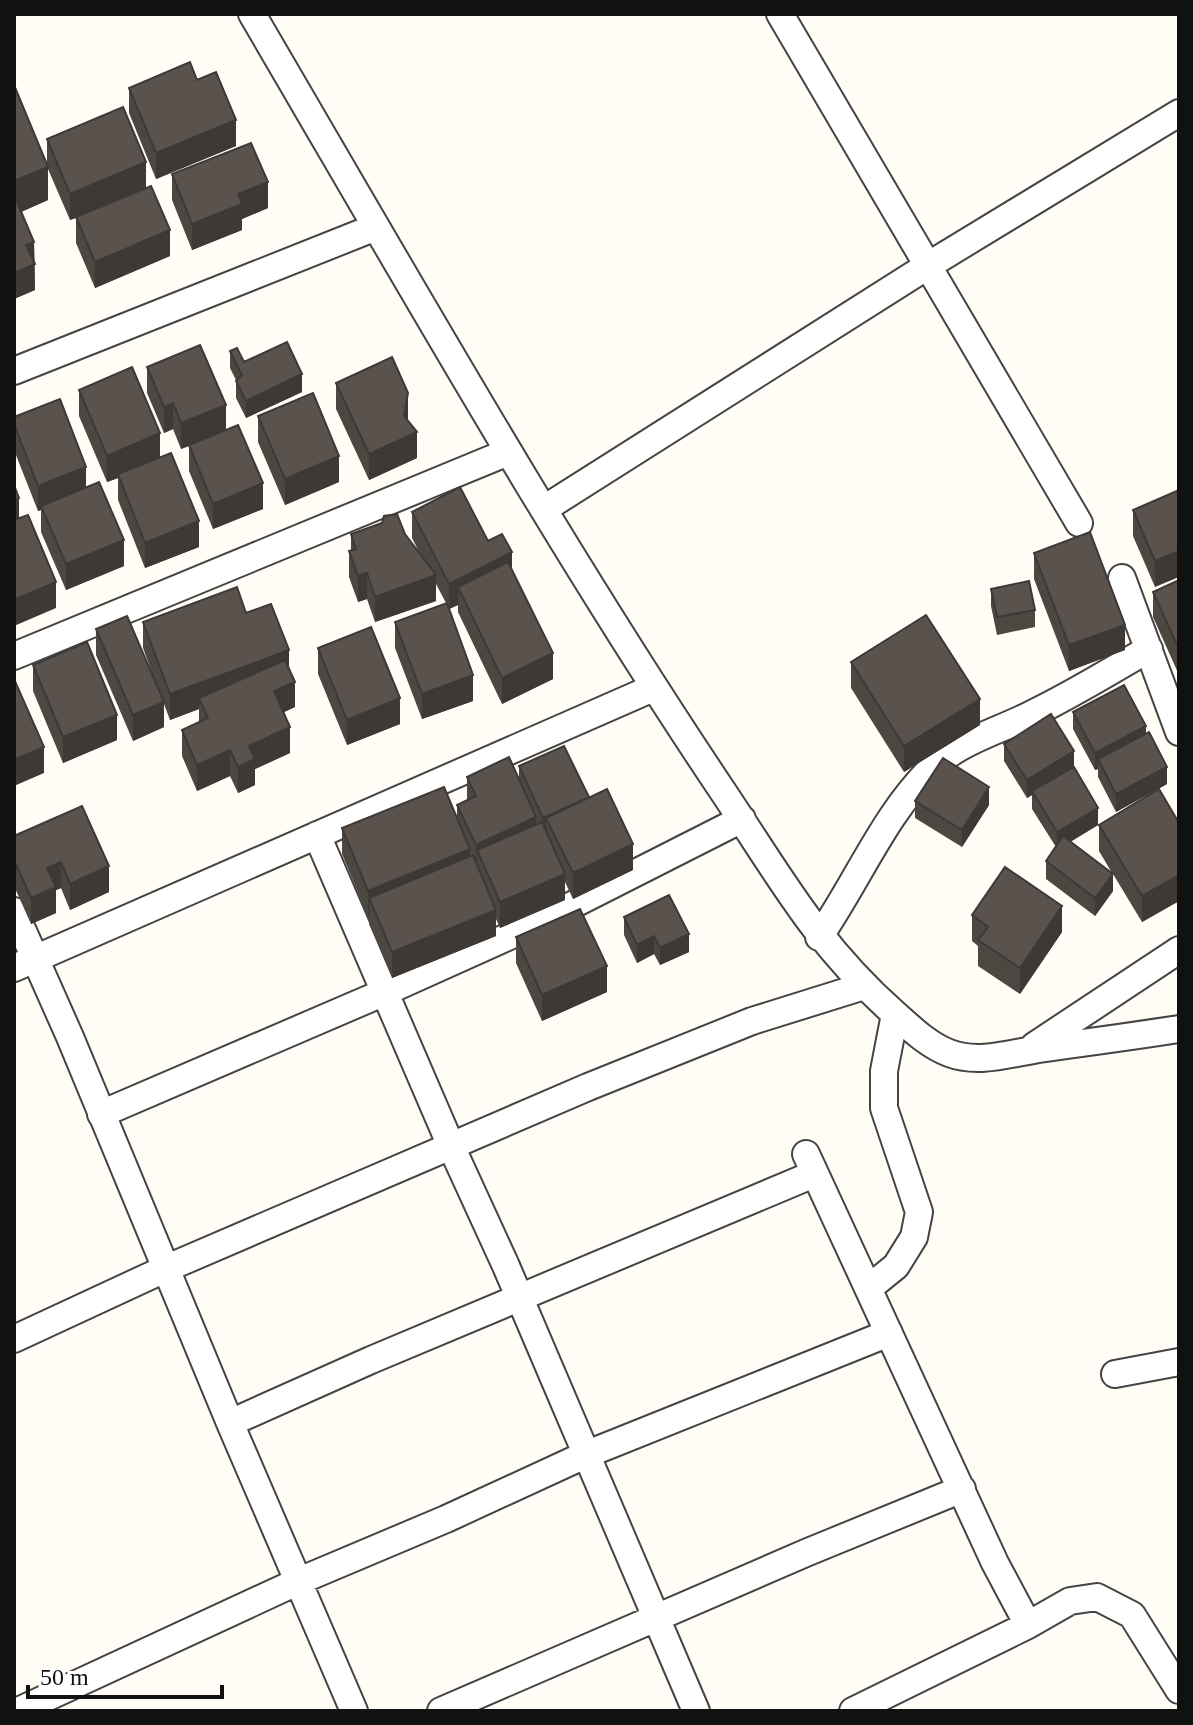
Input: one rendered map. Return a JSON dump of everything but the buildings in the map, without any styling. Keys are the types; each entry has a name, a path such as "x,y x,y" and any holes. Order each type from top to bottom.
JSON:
{"street":[{"path":"252,14 508,452 653,688 819,937 864,986 924,1040 950,1053 990,1057 1179,1029"},
{"path":"780,14 1079,523"},
{"path":"544,509 929,265 1179,113"},
{"path":"14,371 376,227"},
{"path":"14,656 508,452"},
{"path":"1122,578 1179,732"},
{"path":"819,937 889,822 912,789 937,763 1149,649"},
{"path":"25,963 653,688"},
{"path":"101,1114 525,929 742,819"},
{"path":"317,835 696,1711"},
{"path":"14,911 25,963 101,1114 354,1711"},
{"path":"1027,1050 1179,950"},
{"path":"14,1339 165,1269 451,1146 752,1021 864,986"},
{"path":"869,1288 896,1266 914,1237 919,1212 884,1108 884,1071 895,1014"},
{"path":"230,1423 371,1360 520,1300 810,1164 995,1563 1028,1625"},
{"path":"18,1711 299,1581 446,1519 585,1455 889,1333"},
{"path":"1115,1374 1179,1362"},
{"path":"441,1711 808,1552 962,1489"},
{"path":"861,1709 1070,1601 1097,1597 1132,1615 1179,1690"}]}
